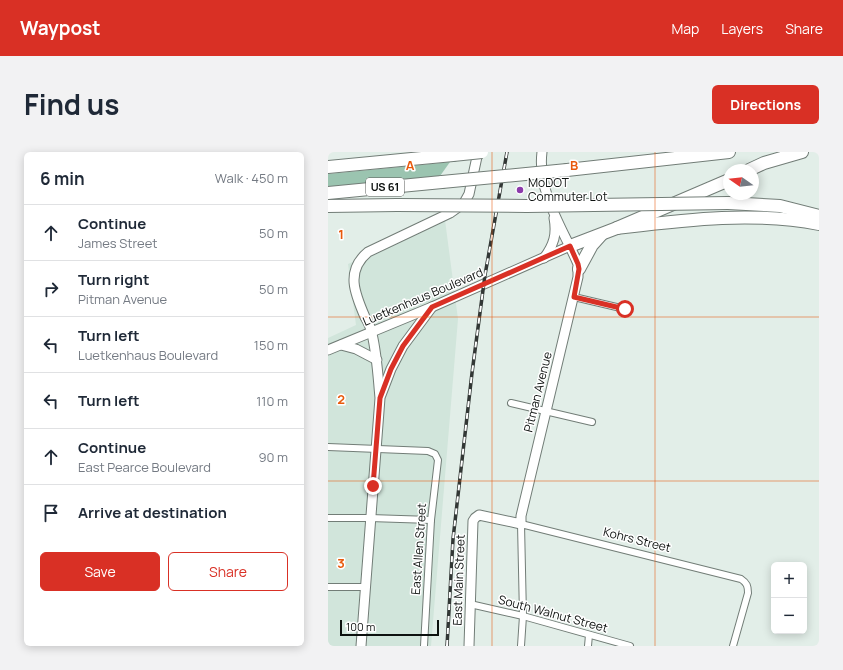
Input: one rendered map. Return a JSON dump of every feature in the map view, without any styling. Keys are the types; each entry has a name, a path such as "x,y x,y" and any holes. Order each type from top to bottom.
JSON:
{"highway":[{"name":"US 61","path":"328,167 482,152"},
{"name":"US 61","path":"328,193 567,170 729,152"},
{"path":"759,165 802,152"},
{"path":"570,246 617,228 723,183"},
{"path":"328,206 527,206 728,202 780,206 819,216"},
{"path":"617,228 714,217 777,218 802,220 819,224"},
{"path":"579,269 592,245 602,234"}],"street":[{"path":"361,646 380,398 377,360 372,332 361,308 353,284 355,270 357,263 368,252 450,213 464,203 469,194 478,152"},
{"path":"542,152 541,160 544,186 579,269"},
{"path":"544,258 551,247 555,236 556,230 553,208"},
{"name":"Luetkenhaus Boulevard","path":"328,350 432,307 570,246"},
{"name":"Pitman Avenue","path":"521,646 523,616 521,516 574,297 579,269"},
{"path":"574,297 625,309"},
{"path":"380,398 391,369 403,346 432,307"},
{"path":"341,345 356,349 377,360"},
{"path":"511,403 592,422"},
{"path":"328,446 375,450"},
{"name":"East Allen Street","path":"375,450 428,451 435,454 438,460 431,520 424,646"},
{"name":"Kohrs Street","path":"477,516 482,515 521,524 741,579 748,587 748,593 733,646"},
{"name":"East Main Street","path":"469,646 473,520 477,516"},
{"path":"328,518 431,520"},
{"path":"328,587 365,587"},
{"name":"South Walnut Street","path":"470,604 523,616 630,646"},
{"path":"588,646 590,635"}],"shaded area":[{"path":"445,220 458,319 431,646 328,646 328,338 356,325 348,264"}],"green space":[{"path":"450,162 440,176 328,187 328,174"}],"railway":[{"path":"447,646 453,539 472,373 485,275 507,152"}],"place":[{"name":"MoDOT Commuter Lot","path":"520,190"}],"route":[{"path":"373,486 380,398 391,369 403,346 415,332 432,307 570,246 579,269 574,297 625,309"}]}
